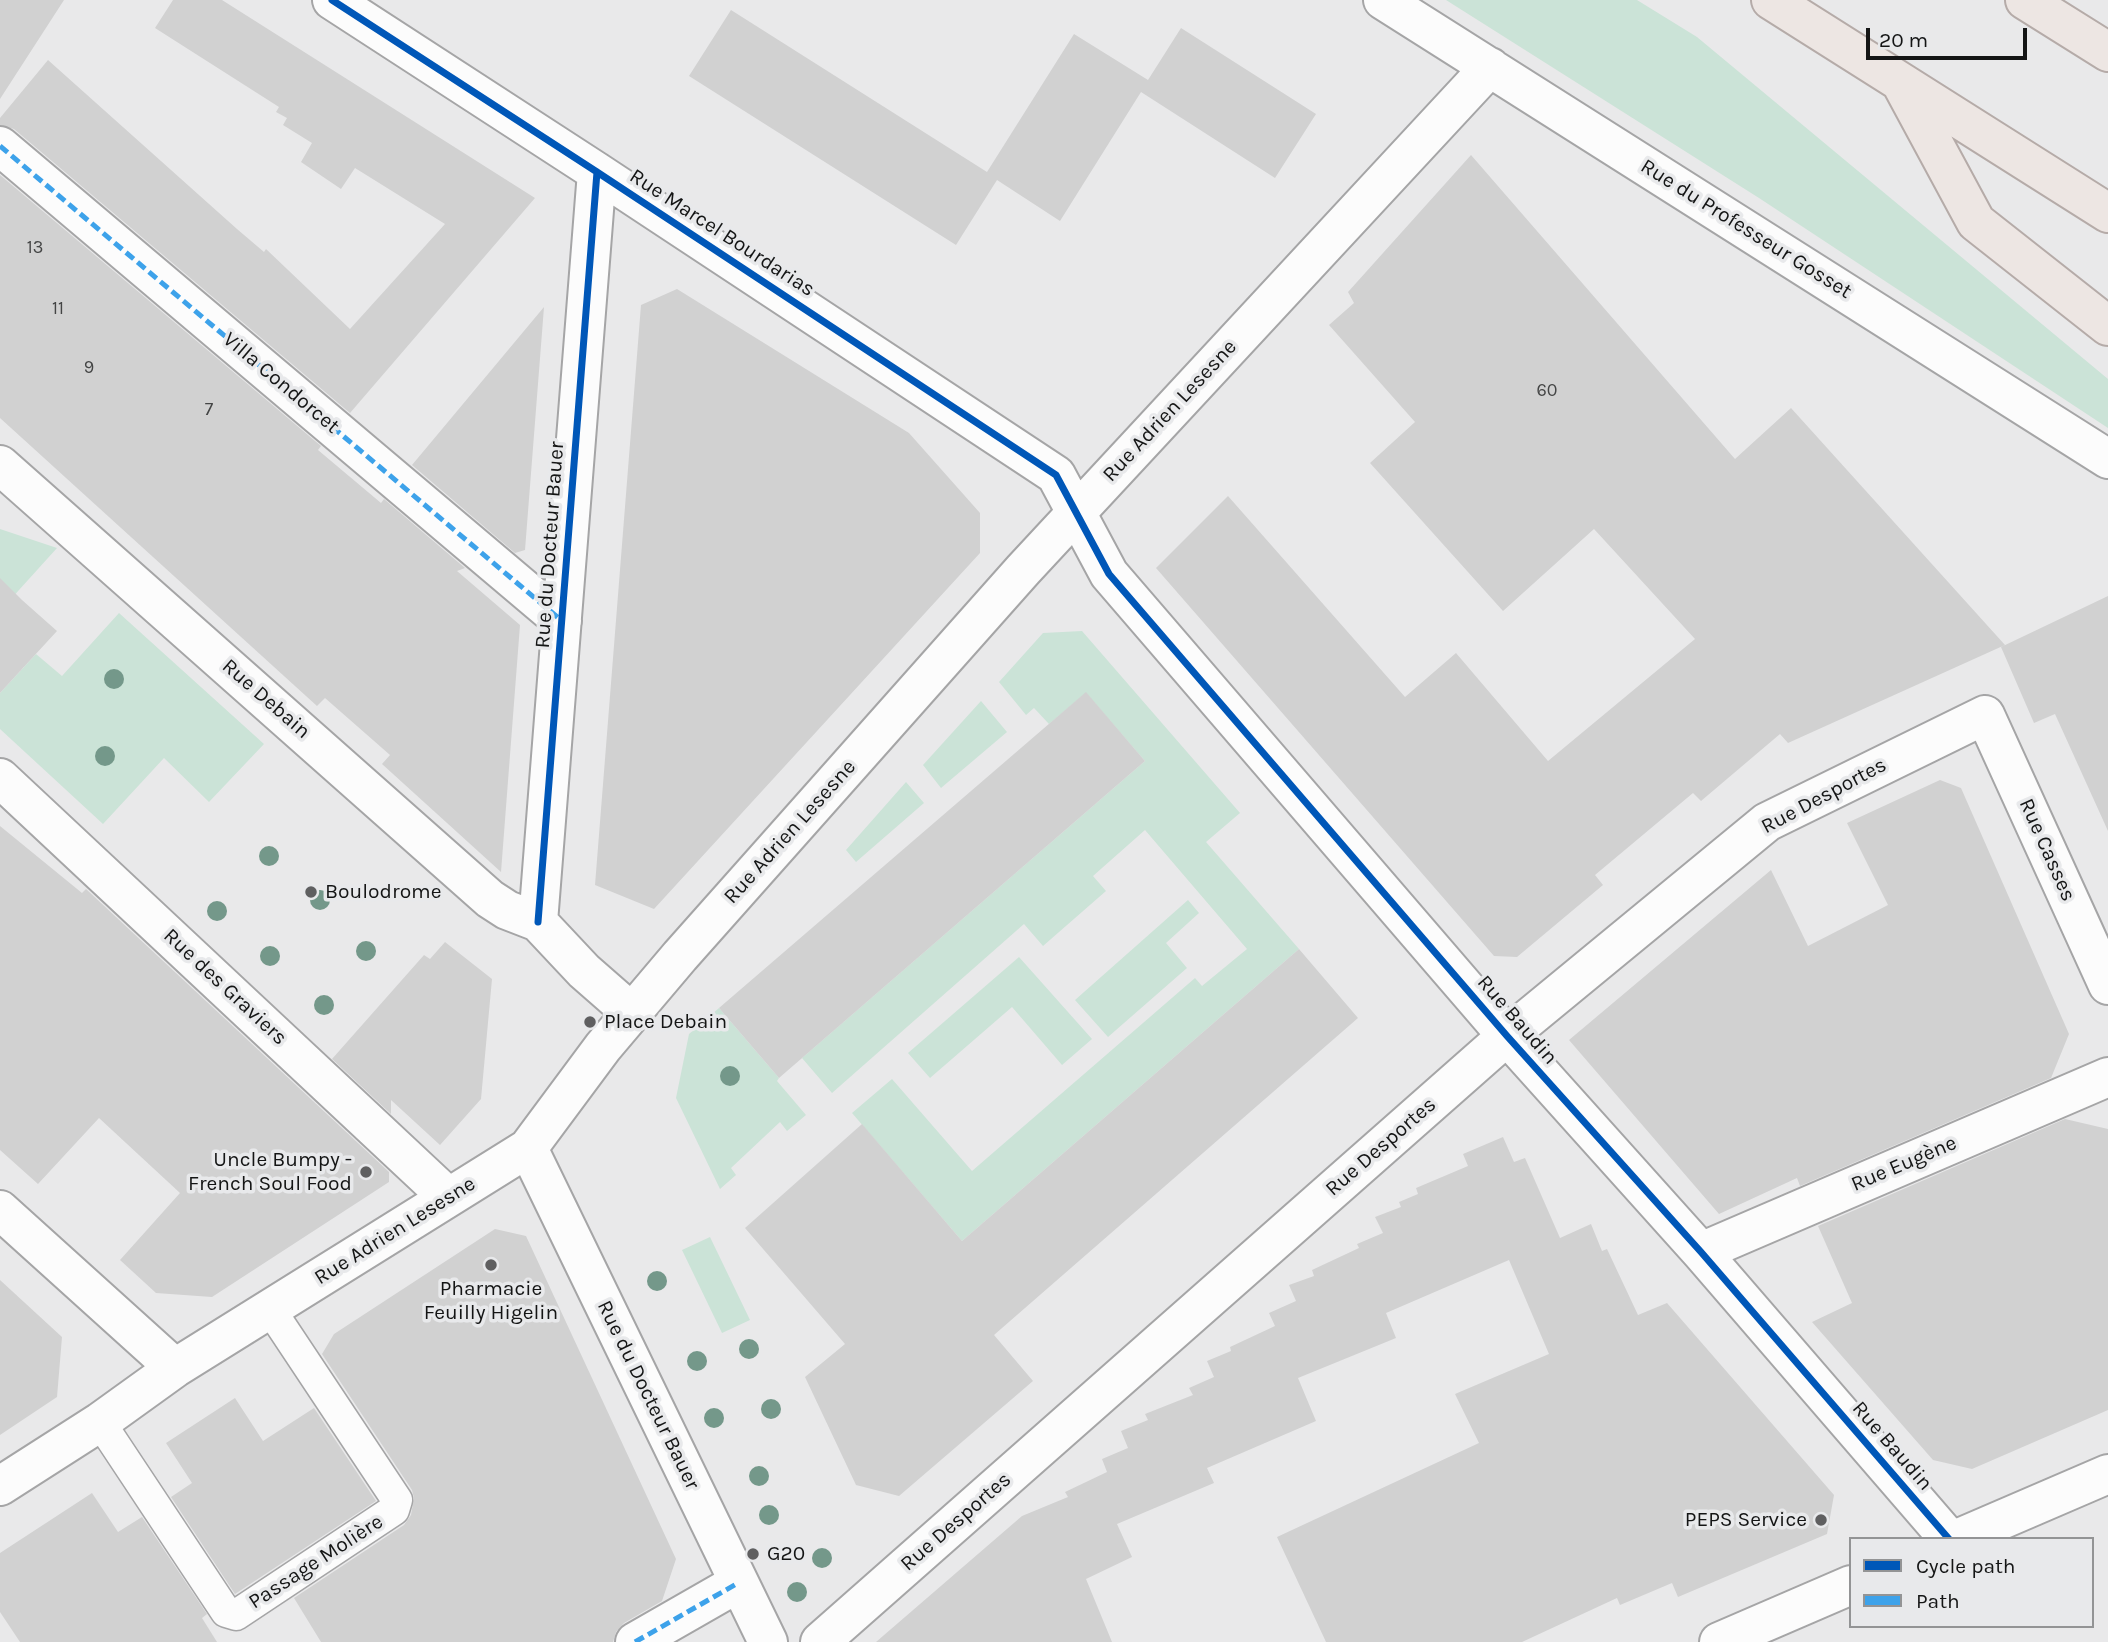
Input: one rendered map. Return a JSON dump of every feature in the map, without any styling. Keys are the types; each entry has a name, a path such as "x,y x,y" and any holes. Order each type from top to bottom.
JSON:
{"highway":[{"path":"1771,0 2108,213"},
{"path":"2025,0 2108,52"},
{"path":"1900,81 1976,222 2108,326"}],"street":[{"name":"Rue Marcel Bourdarias","path":"332,0 1056,475 1077,512"},
{"name":"Rue du Professeur Gosset","path":"1383,0 2108,459"},
{"name":"Rue Adrien Lesesne","path":"0,1486 100,1422 175,1368 528,1148 603,1047 690,945 1077,512 1490,67"},
{"name":"Villa Condorcet","path":"0,146 562,621"},
{"name":"Rue du Docteur Bauer","path":"538,922 597,172"},
{"name":"Rue Debain","path":"0,465 491,899 507,910 538,922"},
{"name":"Rue Baudin","path":"1077,512 1108,574 1507,1036 1701,1252 1947,1537"},
{"name":"Rue Desportes","path":"820,1642 1507,1036 1766,822 1985,715"},
{"name":"Rue Casses","path":"1985,715 2108,985"},
{"name":"Rue des Graviers","path":"0,778 448,1197"},
{"path":"538,922 584,971 632,1013"},
{"name":"Rue Eugène","path":"1701,1252 2108,1077"},
{"name":"Rue du Docteur Bauer","path":"528,1148 768,1642"},
{"path":"0,1210 175,1368"},
{"path":"1962,1537 2108,1474"},
{"path":"635,1642 738,1583"},
{"path":"1719,1642 1849,1586"}],"lane":[{"name":"Passage Molière","path":"100,1422 226,1612 236,1615 372,1525 394,1510 397,1500 270,1309"}],"green space":[{"path":"1446,0 1637,0 1697,37 2108,379 2108,428 1759,198"},
{"path":"0,529 57,548 0,611"},
{"path":"119,613 264,744 209,802 164,758 103,824 0,729 0,693 36,654 62,676"},
{"path":"1082,631 1240,813 1206,842 1299,949 962,1241 852,1113 892,1079 972,1171 1195,978 1202,986 1247,949 1145,830 1093,876 1106,891 1043,946 1024,924 832,1093 802,1058 1145,761 1086,693 1049,724 1034,708 1026,715 999,682 1043,633"},
{"path":"981,701 1007,732 941,788 923,765"},
{"path":"906,782 924,803 856,862 846,850"},
{"path":"1188,900 1199,913 1166,943 1187,968 1108,1037 1075,1000"},
{"path":"1019,957 1092,1039 1062,1065 1012,1007 930,1078 908,1053"},
{"path":"719,1008 779,1078 777,1081 806,1115 787,1131 780,1122 731,1168 736,1175 720,1189 676,1098 689,1034"},
{"path":"710,1237 750,1320 722,1333 682,1250"}],"building":[{"path":"0,0 64,0 0,99"},
{"path":"173,0 222,0 535,198 350,413 14,129 0,125 0,118 48,60 237,229 264,252 266,249 350,329 445,224 355,168 341,189 301,162 312,143 283,125 287,118 276,112 279,107 155,28"},
{"path":"731,10 987,172 1074,34 1148,80 1181,28 1316,114 1275,178 1141,92 1060,221 997,180 956,245 689,76"},
{"path":"1471,155 1735,459 1791,408 2005,645 1788,743 1780,734 1701,801 1693,793 1595,875 1603,885 1517,957 1494,956 1156,568 1228,496 1405,697 1456,653 1548,761 1695,639 1594,529 1503,611 1370,463 1415,422 1329,325 1354,303 1348,292"},
{"path":"0,175 321,446 318,450 381,503 384,499 465,568 457,571 520,625 501,872 382,764 390,755 325,698 317,706 0,418"},
{"path":"677,289 909,433 980,513 980,553 654,909 595,885 641,305"},
{"path":"544,307 525,550 515,553 412,465"},
{"path":"0,578 57,631 0,693"},
{"path":"2108,596 2108,831 2055,714 2034,723 2001,647"},
{"path":"1086,692 1145,761 779,1078 719,1008"},
{"path":"1940,780 1961,788 2069,1034 2051,1078 1800,1186 1797,1178 1719,1214 1569,1040 1771,870 1808,946 1888,905 1847,823"},
{"path":"0,826 82,893 86,889 389,1172 389,1182 212,1297 156,1293 120,1260 180,1193 99,1118 38,1184 0,1150"},
{"path":"445,942 492,979 481,1099 440,1145 391,1100 391,1114 332,1059 424,955 430,959"},
{"path":"1299,949 1358,1018 994,1335 1033,1381 899,1496 856,1485 805,1377 845,1344 745,1228 862,1124 962,1241"},
{"path":"2065,1119 2108,1129 2108,1410 1972,1469 1933,1460 1812,1322 1852,1303 1818,1226"},
{"path":"1503,1137 1514,1162 1525,1158 1560,1238 1591,1224 1602,1251 1607,1249 1638,1315 1667,1303 1834,1495 1827,1534 1678,1597 1672,1583 1620,1605 1617,1598 1522,1642 1326,1642 1277,1537 1479,1443 1455,1394 1549,1354 1509,1260 1386,1313 1396,1338 1298,1378 1316,1421 1207,1468 1214,1483 1117,1524 1132,1557 1086,1579 1112,1642 876,1642 1022,1516 1068,1497 1065,1492 1107,1472 1102,1459 1128,1448 1121,1431 1148,1420 1145,1414 1193,1395 1189,1388 1214,1377 1207,1361 1275,1326 1269,1313 1296,1301 1289,1285 1314,1276 1312,1270 1359,1248 1357,1244 1383,1233 1375,1217 1401,1207 1399,1202 1418,1194 1416,1188 1468,1166 1463,1154"},
{"path":"495,1229 526,1236 676,1559 662,1601 624,1623 616,1632 613,1642 321,1642 294,1598 404,1525 411,1515 414,1498 412,1490 322,1354 334,1334"},
{"path":"0,1280 62,1337 57,1397 0,1435"},
{"path":"235,1398 263,1441 314,1408 376,1501 235,1594 171,1497 192,1483 166,1443"},
{"path":"92,1493 118,1532 142,1517 207,1614 202,1618 217,1642 20,1642 0,1612 0,1553"}],"marked path":[{"path":"0,146 562,621"},
{"path":"635,1642 738,1583"}],"cycle path":[{"path":"332,0 1056,475 1109,574 1507,1036 1701,1252 1947,1537"},
{"path":"538,922 597,172"}],"place":[{"name":"Boulodrome","path":"311,892"},
{"name":"Place Debain","path":"590,1022"},
{"name":"Uncle Bumpy - French Soul Food","path":"366,1172"},
{"name":"Pharmacie Feuilly Higelin","path":"491,1265"},
{"name":"PEPS Service","path":"1821,1520"},
{"name":"G20","path":"753,1554"}]}
